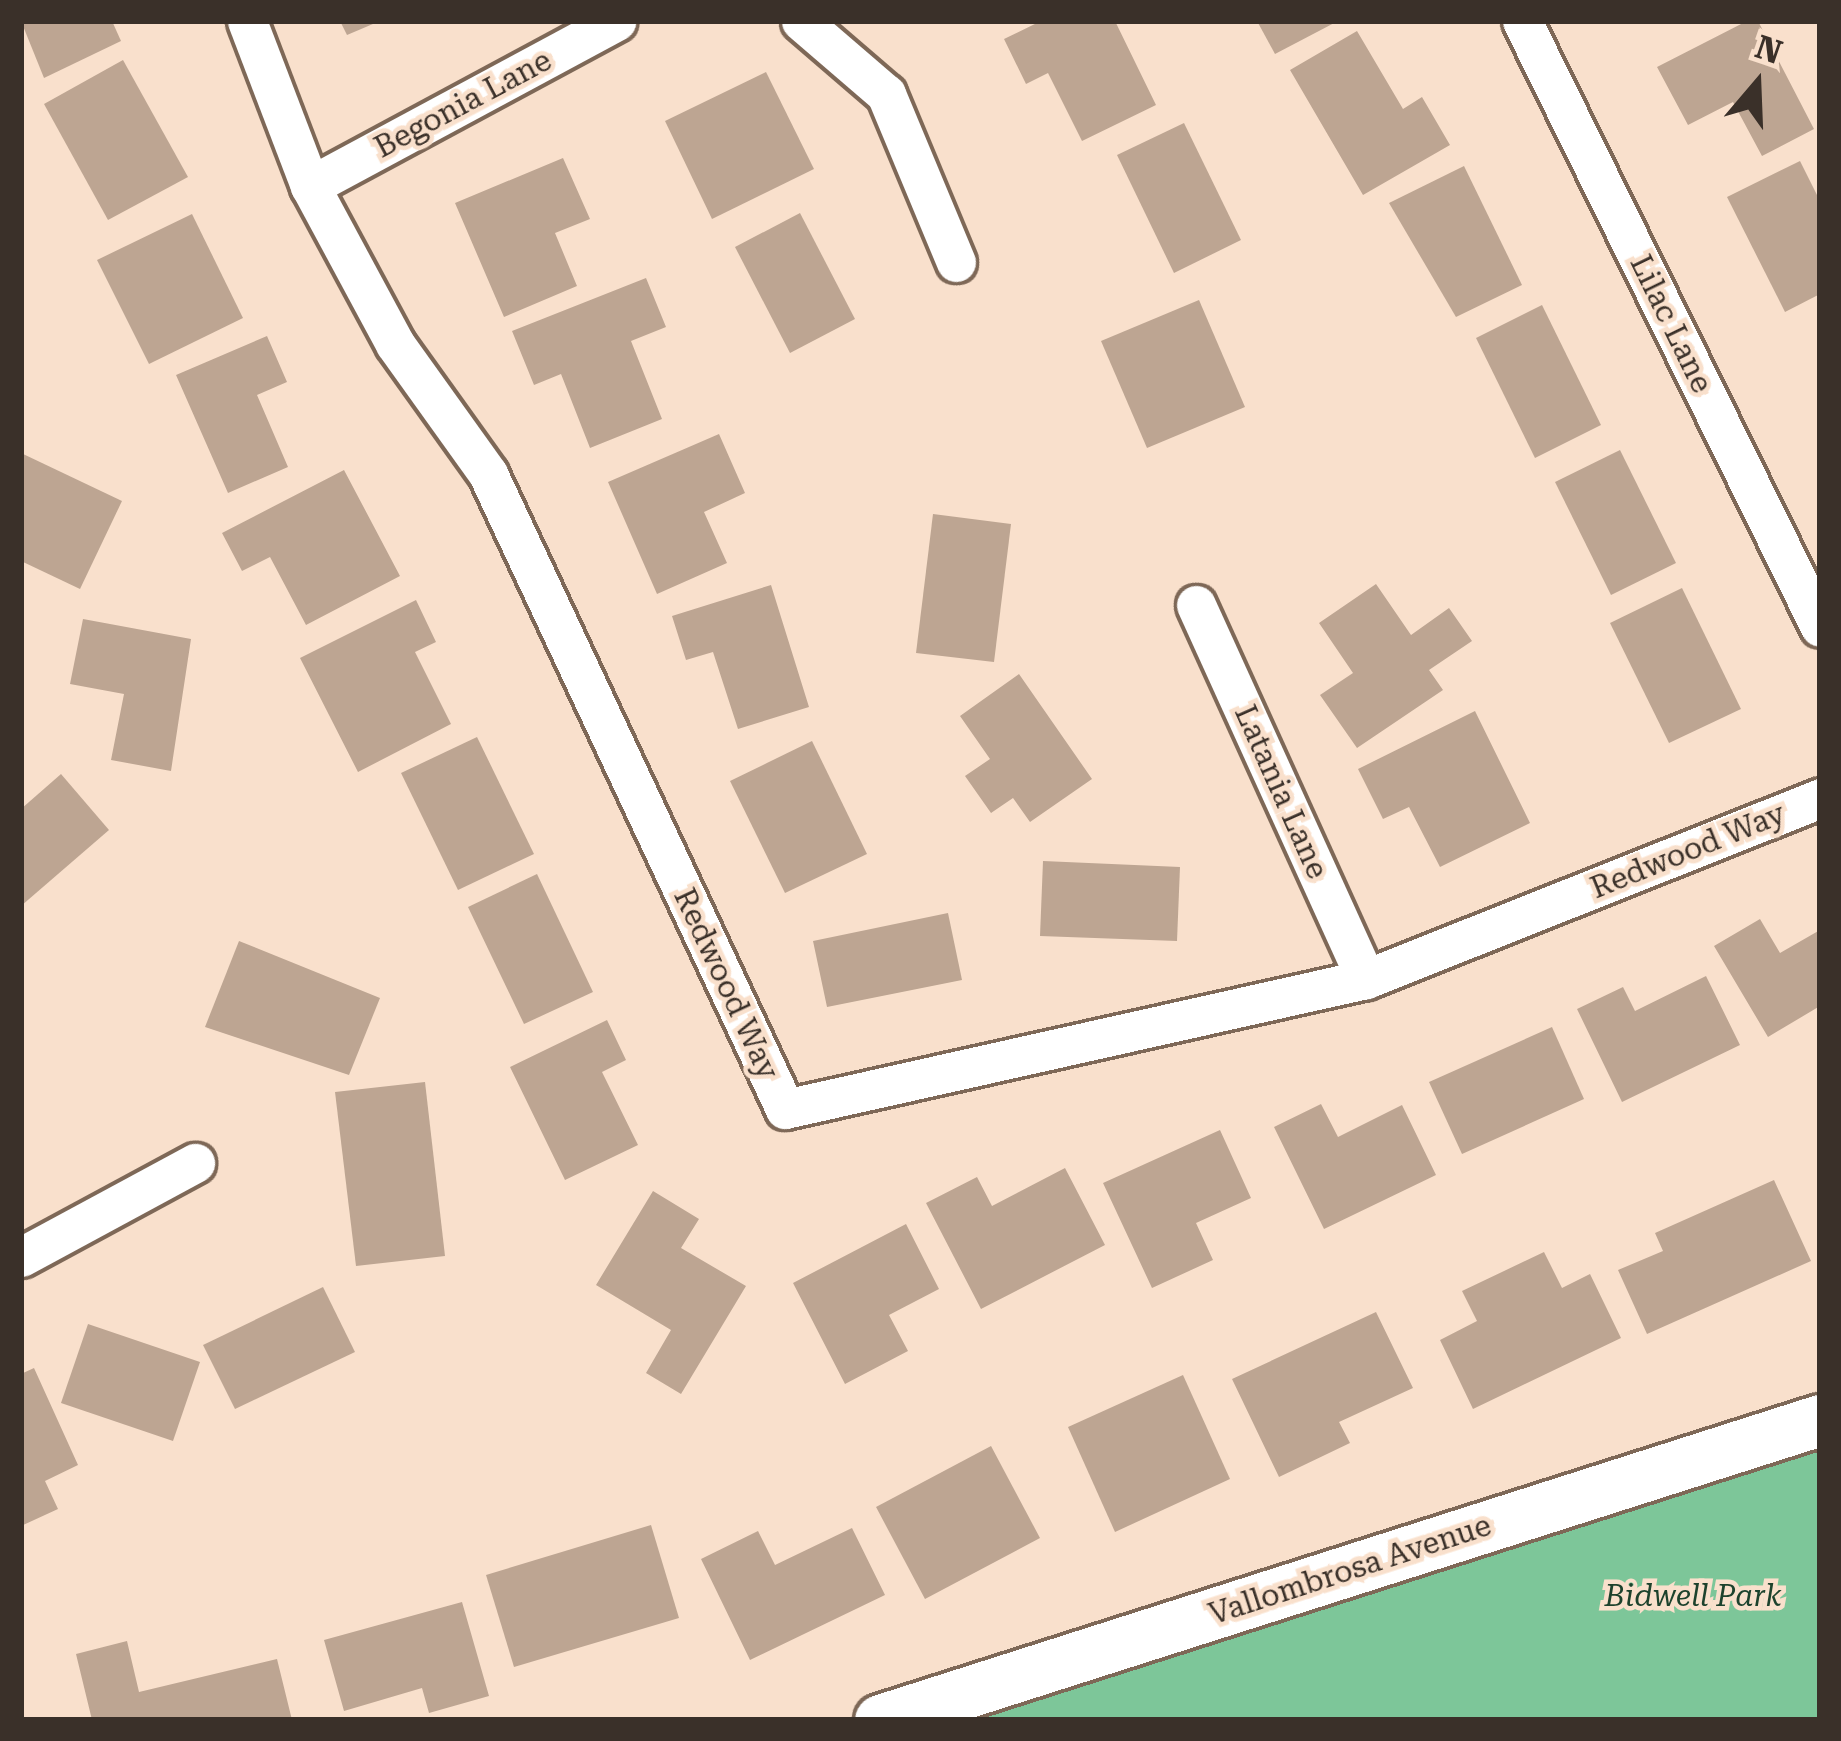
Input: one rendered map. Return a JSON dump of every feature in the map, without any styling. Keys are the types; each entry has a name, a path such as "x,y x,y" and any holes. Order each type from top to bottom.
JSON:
{"street":[{"name":"Redwood Way","path":"247,21 310,186 395,344 488,474 785,1109 1366,979 1820,798"},
{"name":"Begonia Lane","path":"310,186 616,21"},
{"path":"801,21 886,94 956,262"},
{"name":"Lilac Lane","path":"1522,21 1820,627"},
{"name":"Latania Lane","path":"1196,605 1366,979"},
{"path":"21,1257 195,1163"},
{"name":"Vallombrosa Avenue","path":"880,1720 1820,1420"}],"green space":[{"name":"Bidwell Park","path":"1820,1425 1820,1720 940,1720"}],"building":[{"path":"21,21 112,21 121,41 44,78"},
{"path":"340,21 380,21 347,35"},
{"path":"1041,21 1115,21 1156,105 1082,141 1048,73 1026,84 1004,39"},
{"path":"1257,21 1338,21 1275,54"},
{"path":"1747,21 1758,21 1814,129 1762,156 1733,102 1688,125 1657,67"},
{"path":"1357,31 1403,109 1422,97 1450,145 1363,195 1290,70"},
{"path":"123,60 188,177 108,220 44,104"},
{"path":"766,72 814,169 712,219 665,121"},
{"path":"1184,123 1241,240 1174,273 1117,155"},
{"path":"563,158 590,219 555,233 577,286 504,317 455,203"},
{"path":"1800,161 1820,201 1820,294 1785,312 1727,197"},
{"path":"1464,166 1522,285 1456,317 1389,203"},
{"path":"800,213 855,319 790,353 735,247"},
{"path":"192,214 243,318 149,364 97,260"},
{"path":"646,278 666,327 631,341 662,419 590,448 561,374 534,385 512,331"},
{"path":"1199,300 1245,407 1147,448 1101,341"},
{"path":"1542,305 1601,425 1535,458 1476,338"},
{"path":"267,336 287,382 257,395 288,467 228,493 176,375"},
{"path":"719,434 745,493 704,512 727,563 657,594 608,482"},
{"path":"1620,450 1676,563 1611,595 1555,482"},
{"path":"21,453 122,501 80,589 21,561"},
{"path":"344,470 400,576 306,625 270,557 242,571 222,533"},
{"path":"933,514 1011,524 994,662 916,653"},
{"path":"1376,584 1411,635 1449,608 1472,641 1429,670 1443,690 1357,748 1320,695 1353,673 1319,623"},
{"path":"771,585 809,707 738,729 713,652 686,660 672,616"},
{"path":"1682,588 1741,709 1669,743 1610,623"},
{"path":"416,600 436,642 415,652 451,724 358,772 300,658"},
{"path":"83,619 191,639 171,771 111,760 124,694 70,684"},
{"path":"1019,674 1092,779 1030,822 1013,798 991,813 965,776 990,759 960,716"},
{"path":"1475,711 1530,823 1440,867 1409,807 1383,819 1358,769"},
{"path":"477,737 534,854 458,890 401,773"},
{"path":"812,741 867,854 785,893 730,781"},
{"path":"61,774 109,830 21,906 21,809"},
{"path":"1043,861 1180,867 1177,941 1040,936"},
{"path":"537,874 593,992 524,1024 468,907"},
{"path":"948,913 962,980 827,1007 813,941"},
{"path":"1760,919 1780,953 1820,930 1820,1006 1768,1037 1714,946"},
{"path":"239,941 380,998 349,1075 205,1027"},
{"path":"1706,976 1740,1045 1622,1102 1577,1009 1623,987 1635,1011"},
{"path":"607,1020 626,1060 602,1072 638,1145 565,1180 510,1067"},
{"path":"1552,1027 1584,1099 1462,1154 1429,1082"},
{"path":"425,1082 445,1256 356,1266 335,1092"},
{"path":"1321,1104 1338,1137 1402,1105 1436,1175 1324,1229 1274,1127"},
{"path":"1220,1130 1251,1198 1196,1223 1213,1260 1152,1288 1103,1183"},
{"path":"1065,1168 1105,1245 981,1309 926,1203 977,1177 992,1206"},
{"path":"1774,1180 1811,1261 1647,1334 1618,1270 1663,1251 1655,1233"},
{"path":"653,1191 699,1219 681,1248 746,1286 681,1394 646,1373 671,1330 596,1285"},
{"path":"906,1224 939,1289 889,1315 908,1351 845,1384 793,1283"},
{"path":"1544,1252 1562,1288 1590,1274 1621,1338 1473,1409 1440,1340 1477,1321 1462,1291"},
{"path":"323,1287 355,1352 235,1409 203,1345"},
{"path":"1376,1312 1413,1388 1339,1422 1350,1443 1279,1477 1232,1379"},
{"path":"88,1324 200,1362 173,1441 61,1403"},
{"path":"34,1368 78,1465 45,1481 58,1509 21,1526 21,1374"},
{"path":"1183,1375 1230,1479 1115,1532 1068,1427"},
{"path":"991,1446 1040,1538 925,1599 876,1507"},
{"path":"651,1525 679,1618 514,1667 486,1575"},
{"path":"852,1528 885,1595 750,1660 701,1559 758,1531 775,1565"},
{"path":"462,1602 489,1696 429,1713 422,1688 344,1711 324,1640"},
{"path":"127,1641 139,1692 277,1659 292,1720 92,1720 76,1654"}]}
